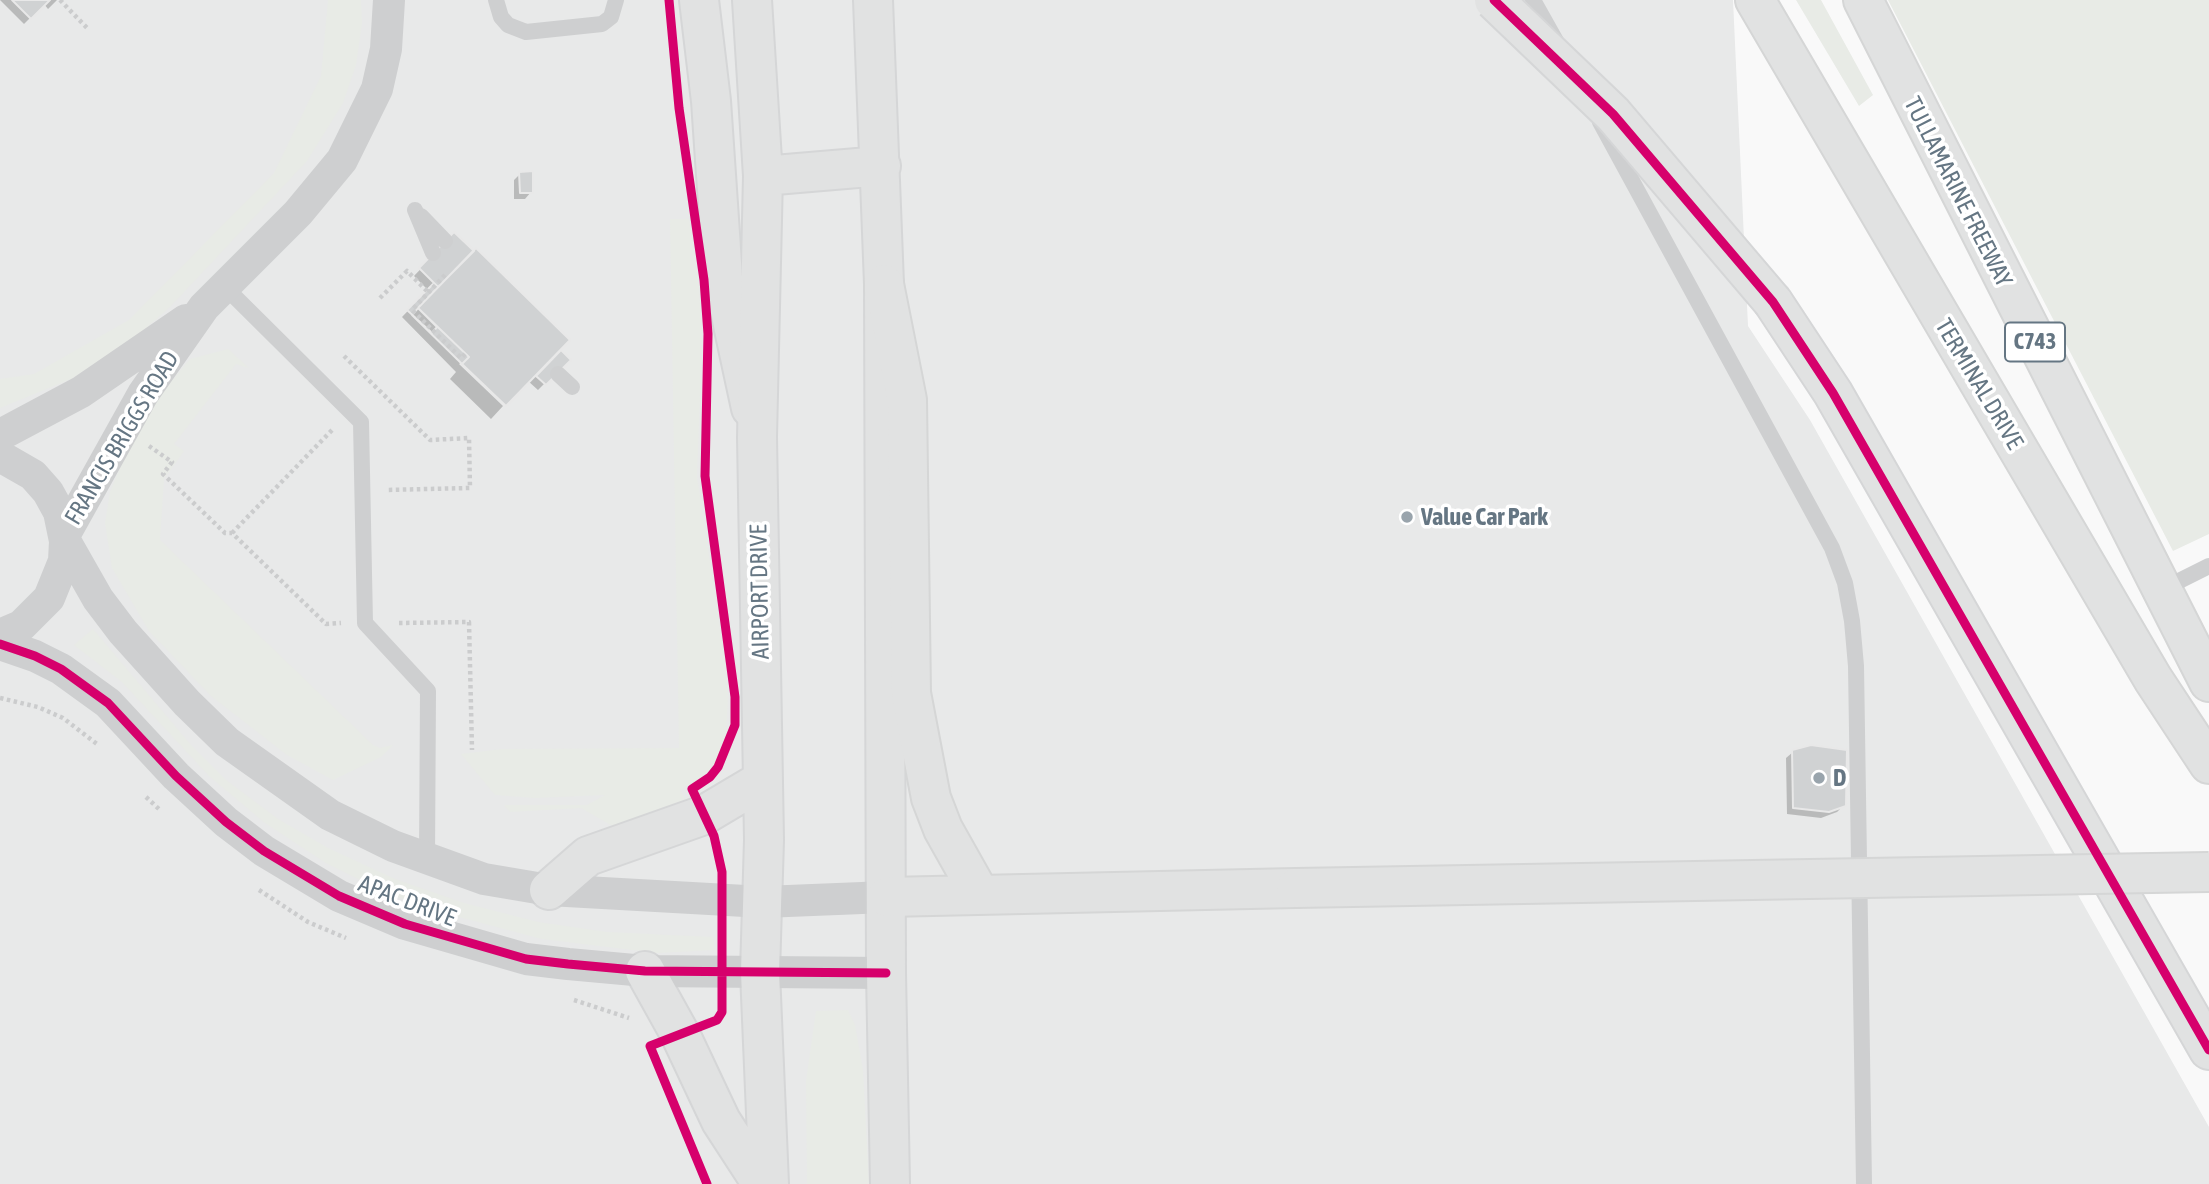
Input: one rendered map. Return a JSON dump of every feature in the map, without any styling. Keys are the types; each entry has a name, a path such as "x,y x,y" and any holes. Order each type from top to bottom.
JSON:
{"main road":[{"path":"699,0 711,101 723,278 757,437"},
{"name":"AIRPORT DRIVE","path":"752,0 762,176 757,437 763,780 760,972 769,1184"},
{"path":"873,0 884,284 886,973 890,1184"},
{"path":"1494,0 1613,114 1773,302 1833,393 2209,1050"},
{"name":"TERMINAL DRIVE","path":"1755,0 2153,679 2209,764"},
{"name":"TULLAMARINE FREEWAY","path":"1863,0 2209,682"},
{"path":"762,176 881,166"},
{"path":"884,284 907,400 911,693 931,797 943,830 979,893"},
{"path":"549,890 588,856 704,816 763,780"},
{"path":"887,897 979,893 2209,872"},
{"path":"645,971 680,1034 721,1121 762,1184"}],"street":[{"name":"FRANCIS BRIGGS ROAD","path":"65,538 143,394 214,297 298,213 342,160 377,89 386,49 388,0"},
{"name":"FRANCIS BRIGGS ROAD","path":"0,435 81,392 214,297"},
{"name":"APAC DRIVE","path":"0,456 33,475 48,492 59,512 65,538 99,599 123,632 187,703 227,742 330,815 427,859 484,878 549,890 763,902 887,897"},
{"path":"0,635 21,626 49,598 59,581 65,538"},
{"name":"APAC DRIVE","path":"0,644 35,656 108,702 176,776 226,822 264,852 339,896 405,925 526,959 645,971 886,973"}],"lane":[{"path":"496,0 501,17 508,25 526,32 602,24 611,18 616,0"},
{"path":"1533,0 1832,548 1842,573 1853,621 1856,666 1864,1184"},
{"path":"433,253 415,210 445,241"},
{"path":"214,297 361,422 365,623 428,691 427,859"},
{"path":"558,374 572,387"},
{"path":"2161,590 2209,566"}],"path":[{"path":"60,0 89,30"},
{"path":"450,270 412,310 429,323 461,358 465,354"},
{"path":"380,298 407,271 428,292"},
{"path":"344,356 429,440 469,438 470,488 384,490 384,504"},
{"path":"232,533 374,386"},
{"path":"156,450 172,462 163,474"}],"shaded area":[{"path":"0,0 1733,0 1748,326 1810,420 2209,1127 2209,1184 0,1184"},
{"path":"328,0 361,0 362,23 356,65 343,103 307,161 170,307 137,336 71,379 0,408 0,379 34,374 129,320 274,173 321,76"},
{"path":"1796,0 1821,0 1873,95 1859,106"},
{"path":"1888,0 2209,0 2209,534 2173,551"},
{"path":"670,219 689,219 699,287 702,339 697,477 723,648 728,698 726,735 717,761 704,776 680,790 689,806 623,832 581,808 510,812 504,805 587,805 605,795 535,798 495,795 461,754 502,749 679,748"},
{"path":"228,349 249,368 236,364 174,444 184,451 164,479 160,540 373,745 380,748 393,745 381,757 333,780 287,755 211,696 149,631 112,568 105,523 110,492 123,460 156,400 190,359"},
{"path":"93,629 191,745 226,780 278,819 328,848 395,879 464,903 538,922 607,932 713,937 715,950 657,953 542,939 425,908 326,863 265,823 209,776 122,682 74,645"},
{"path":"848,1010 855,1025 863,1070 869,1184 807,1184 806,1081 816,1011"}],"building":[{"path":"12,0 50,0 31,19"},
{"path":"533,171 533,193 520,193 519,172"},
{"path":"454,232 474,251 438,287 419,268"},
{"path":"476,248 570,340 506,406 462,364 469,357 418,308"},
{"path":"434,283 438,287 418,308 437,327 432,333 407,310"},
{"path":"418,308 469,357 462,364 412,315"},
{"path":"561,350 571,360 546,385 536,376"},
{"path":"1811,745 1847,750 1846,806 1829,812 1793,808 1792,750"}],"cycle path":[{"path":"669,0 679,108 704,280 708,334 705,476 735,697 735,725 718,767 710,777 692,789 714,836 722,872 722,1012 717,1020 650,1046 707,1184"},
{"path":"1494,0 1613,114 1773,302 1833,393 2209,1050"},
{"path":"0,644 35,656 61,669 108,703 176,776 226,822 264,851 339,896 405,924 526,959 568,964 645,971 886,973"}],"place":[{"name":"Value Car Park","path":"1407,517"},
{"name":"D","path":"1819,778"}]}
